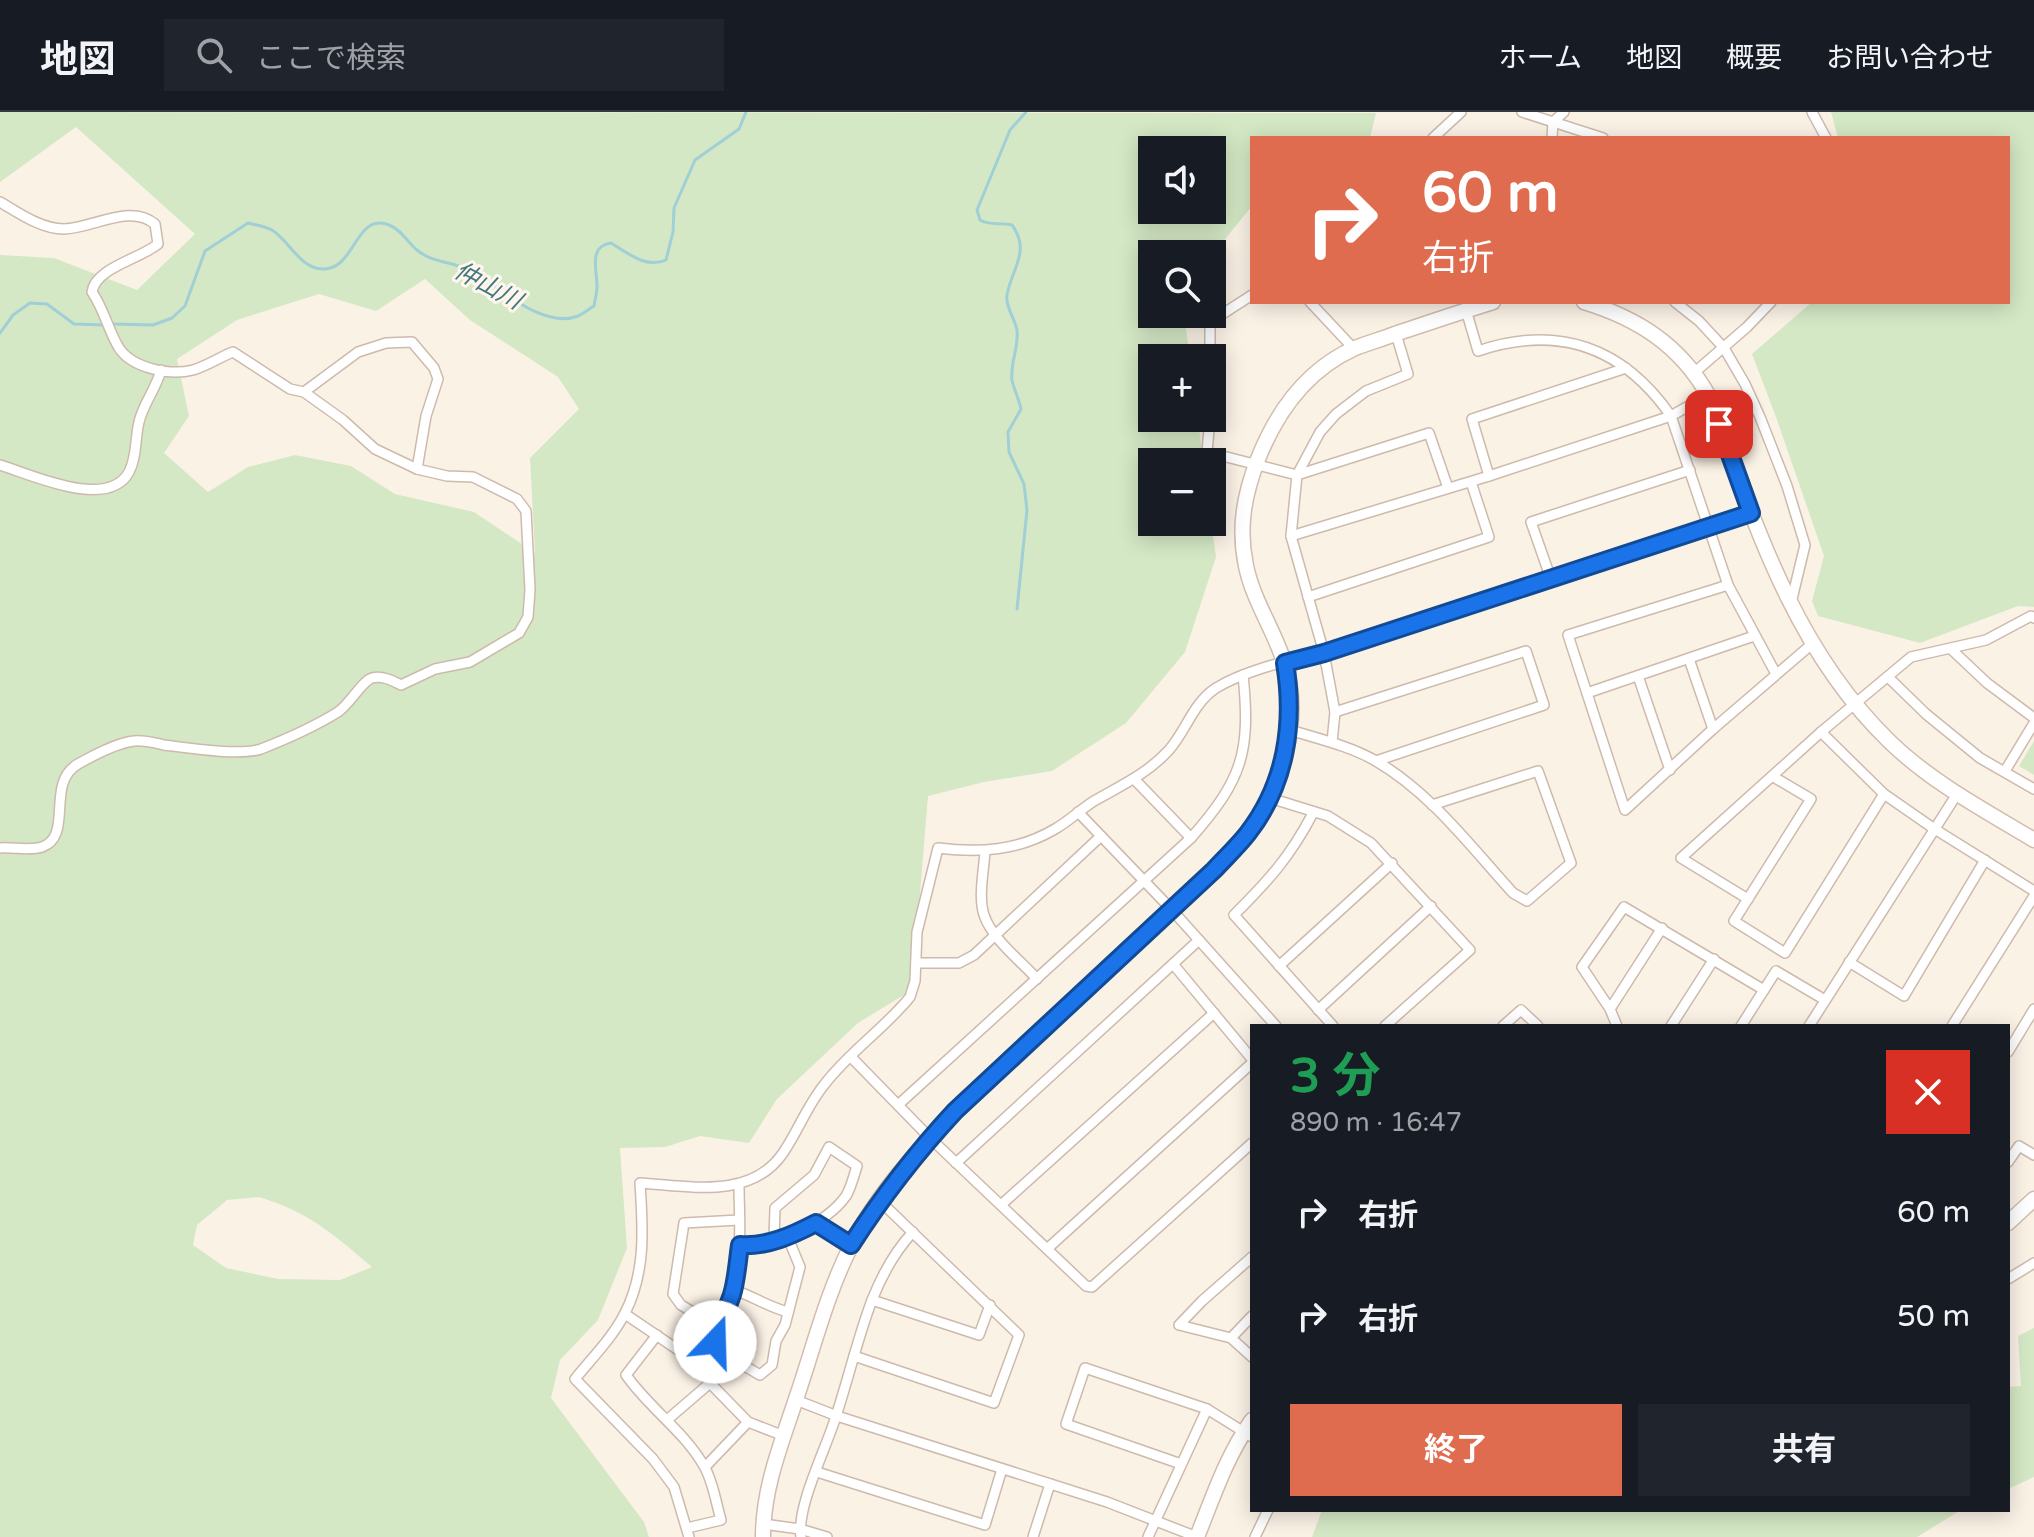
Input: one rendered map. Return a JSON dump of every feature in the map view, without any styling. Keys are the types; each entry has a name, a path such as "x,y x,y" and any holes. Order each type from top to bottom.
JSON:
{"street":[{"path":"1435,136 1461,112"},
{"path":"1522,112 1597,136"},
{"path":"1552,136 1553,122 1564,112"},
{"path":"1812,112 1825,136"},
{"path":"0,202 50,227 64,229 140,215 155,224 158,244 93,282 92,292 127,359 161,370 194,370 233,352 290,389 304,392 343,420 375,449 417,469 447,476 473,477 501,488 517,499 526,511 530,590 528,617 519,633 470,662 435,669 401,685 387,679 372,678 337,712 258,750 221,751 137,741 122,743 78,764 66,773 61,787 59,828 53,840 43,847 0,848"},
{"path":"1210,344 1210,322 1250,296"},
{"path":"1312,304 1354,349"},
{"path":"827,1537 763,1530 766,1492 832,1292 851,1245 880,1201 955,1111 1214,870 1248,833 1270,798 1290,730 1290,704 1285,663 1246,568 1241,528 1243,505 1268,434 1285,404 1304,383 1354,349 1486,304"},
{"path":"1591,304 1615,311 1643,326 1667,343 1695,372 1708,395 1772,568 1812,644 1854,704 1891,743 1957,794 2034,840"},
{"path":"1678,304 1699,321 1724,348 1760,417 1787,486 1805,545 1791,603"},
{"path":"1695,372 1769,304"},
{"path":"1466,310 1478,351 1499,344 1545,338 1584,345 1626,368 1658,398 1671,416 1728,585 1776,674"},
{"path":"1332,742 1335,712 1324,653 1291,536 1297,475 1320,432 1336,414 1366,391 1408,374 1396,334"},
{"path":"304,392 358,352 386,343 412,342 434,368 438,379 426,416 417,469"},
{"path":"1489,476 1472,419 1626,368"},
{"path":"0,465 63,487 96,489 116,484 129,473 139,421 161,370"},
{"path":"1291,536 1471,482 1671,416 1708,395"},
{"path":"1209,432 1207,452 1297,475 1429,433 1448,488"},
{"path":"1551,579 1531,522 1690,470"},
{"path":"1308,597 1489,537 1471,482"},
{"path":"657,1335 626,1375 640,1395 667,1420 705,1467 721,1520 688,1533 674,1487 653,1459 575,1379 625,1314 638,1279 643,1247 640,1183 710,1187 739,1185 763,1174 781,1156 821,1088 910,997 917,932 938,848 985,851 1010,848 1057,828 1156,764 1174,744 1200,703 1215,689 1243,675 1324,653 1751,513"},
{"path":"1728,585 1568,635 1625,810 1812,644"},
{"path":"1748,899 1681,858 1821,732 1911,657 1986,640 2031,616 2034,618"},
{"path":"1587,693 1754,636"},
{"path":"1951,649 1987,683 2034,720 2005,771"},
{"path":"1335,712 1526,651 1544,705 1376,761"},
{"path":"1689,659 1713,729"},
{"path":"898,1105 1191,838 1219,806 1241,760 1247,722 1243,675"},
{"path":"1638,676 1670,770"},
{"path":"1888,677 1952,737 1980,758 2034,789"},
{"path":"1290,730 1332,742 1376,761 1432,805 1513,893 1527,901 1571,863 1538,771 1432,805"},
{"path":"1821,732 1884,794 2034,893 1953,1024"},
{"path":"1772,776 1811,799 1734,921 1785,953 1884,794"},
{"path":"1135,780 1191,838"},
{"path":"1810,1024 1957,794"},
{"path":"1270,798 1328,816 1371,843 1470,950 1387,1024"},
{"path":"1078,812 1172,910 1274,1024"},
{"path":"1313,813 1294,849 1271,878 1234,915 1331,1024"},
{"path":"916,963 959,963 974,955 1101,836"},
{"path":"985,851 984,915 995,934 1037,979"},
{"path":"1849,962 1904,996 1985,860"},
{"path":"1279,966 1392,863"},
{"path":"1318,1010 1431,906"},
{"path":"1616,1024 1610,1009 1582,967 1624,907 1764,990"},
{"path":"1610,1009 1662,928"},
{"path":"956,1163 1199,940"},
{"path":"1672,1024 1714,959"},
{"path":"1173,964 1250,1058"},
{"path":"1742,1024 1776,971 1825,1000"},
{"path":"2010,1049 2034,1009"},
{"path":"1505,1024 1521,1010 1536,1024"},
{"path":"1001,1205 1214,1013"},
{"path":"851,1057 930,1138 1086,1286 1092,1287 1250,1145"},
{"path":"1047,1249 1250,1063"},
{"path":"2010,1159 2019,1146 2034,1155"},
{"path":"740,1245 755,1246 788,1238 816,1223 846,1195 857,1166 829,1147 814,1175 775,1208 774,1239"},
{"path":"714,1325 726,1315 734,1290 740,1245 739,1185"},
{"path":"2010,1221 2034,1199"},
{"path":"854,1356 994,1403 1019,1335 880,1201"},
{"path":"714,1325 681,1305 673,1294 684,1223 739,1220"},
{"path":"816,1223 851,1245"},
{"path":"801,1533 817,1472 872,1300 900,1246 913,1232"},
{"path":"715,1342 760,1375 772,1365 776,1341 785,1325 800,1267 788,1238"},
{"path":"1250,1259 1179,1325 1231,1338 1250,1355"},
{"path":"2010,1278 2034,1263"},
{"path":"734,1290 788,1312"},
{"path":"872,1300 979,1335 990,1305"},
{"path":"625,1314 696,1362 710,1383 748,1422 784,1436"},
{"path":"1231,1338 1250,1318"},
{"path":"696,1362 715,1342 714,1325"},
{"path":"796,1400 1050,1484 1197,1537 1216,1488 1249,1429 1207,1409 1085,1368 1066,1424 1181,1464"},
{"path":"667,1420 710,1383"},
{"path":"1148,1537 1207,1409"},
{"path":"705,1467 748,1422"},
{"path":"817,1472 985,1525 1002,1469"},
{"path":"1033,1537 1050,1484"},
{"path":"1255,1537 1267,1512"}],"green space":[{"path":"0,112 1376,113 1370,136 1250,136 1250,208 1224,240 1138,240 1138,328 1186,328 1188,344 1138,344 1138,432 1200,432 1201,448 1138,448 1138,536 1213,536 1216,557 1185,652 1126,723 1052,771 984,782 928,796 912,990 858,1023 777,1099 749,1143 700,1136 665,1147 620,1148 627,1248 598,1320 560,1360 551,1398 644,1522 649,1537 0,1537 0,255 54,258 137,290 195,234 76,127 0,182","holes":["425,279 470,320 558,377 579,409 530,458 535,553 474,512 395,494 351,466 295,455 248,467 208,492 164,453 189,416 177,359 237,320 319,294 376,311","259,1197 277,1203 332,1234 372,1267 340,1280 278,1279 226,1268 193,1245 197,1225 227,1200"]},
{"path":"1831,112 2034,112 2034,607 2018,606 1920,643 1818,616 1812,601 1824,556 1752,354 1810,304 2010,304 2010,136 1837,136"},
{"path":"2034,741 2034,775 2019,766"},
{"path":"2034,1328 2034,1477 2010,1488 2010,1387 2021,1386 2018,1336"},
{"path":"1321,1512 1958,1512 1917,1537 1312,1537"}],"waterway":[{"name":"仲山川","path":"112,324 153,325 172,318 185,306 205,251 248,223 272,230 302,260 325,269 343,260 369,226 378,223 389,225 423,254 468,270 535,312 564,319 578,316 594,306 597,286 595,260 604,245 611,243 651,263 666,260 673,232 674,208 695,160 739,129 746,112"},
{"path":"1017,609 1027,510 1024,484 1009,452 1008,432 1021,409 1012,380 1017,330 1007,299 1020,243 1012,225 984,222 980,220 977,210 1010,130 1026,112"},
{"name":"仲山川","path":"0,333 13,315 30,303 47,304 74,324 105,325"}],"route":[{"path":"715,1342 714,1325 726,1315 734,1290 740,1245 755,1246 788,1238 816,1223 851,1245 916,1154 955,1111 1214,870 1248,833 1270,798 1290,730 1289,684 1285,663 1324,653 1751,513 1719,424"}]}
